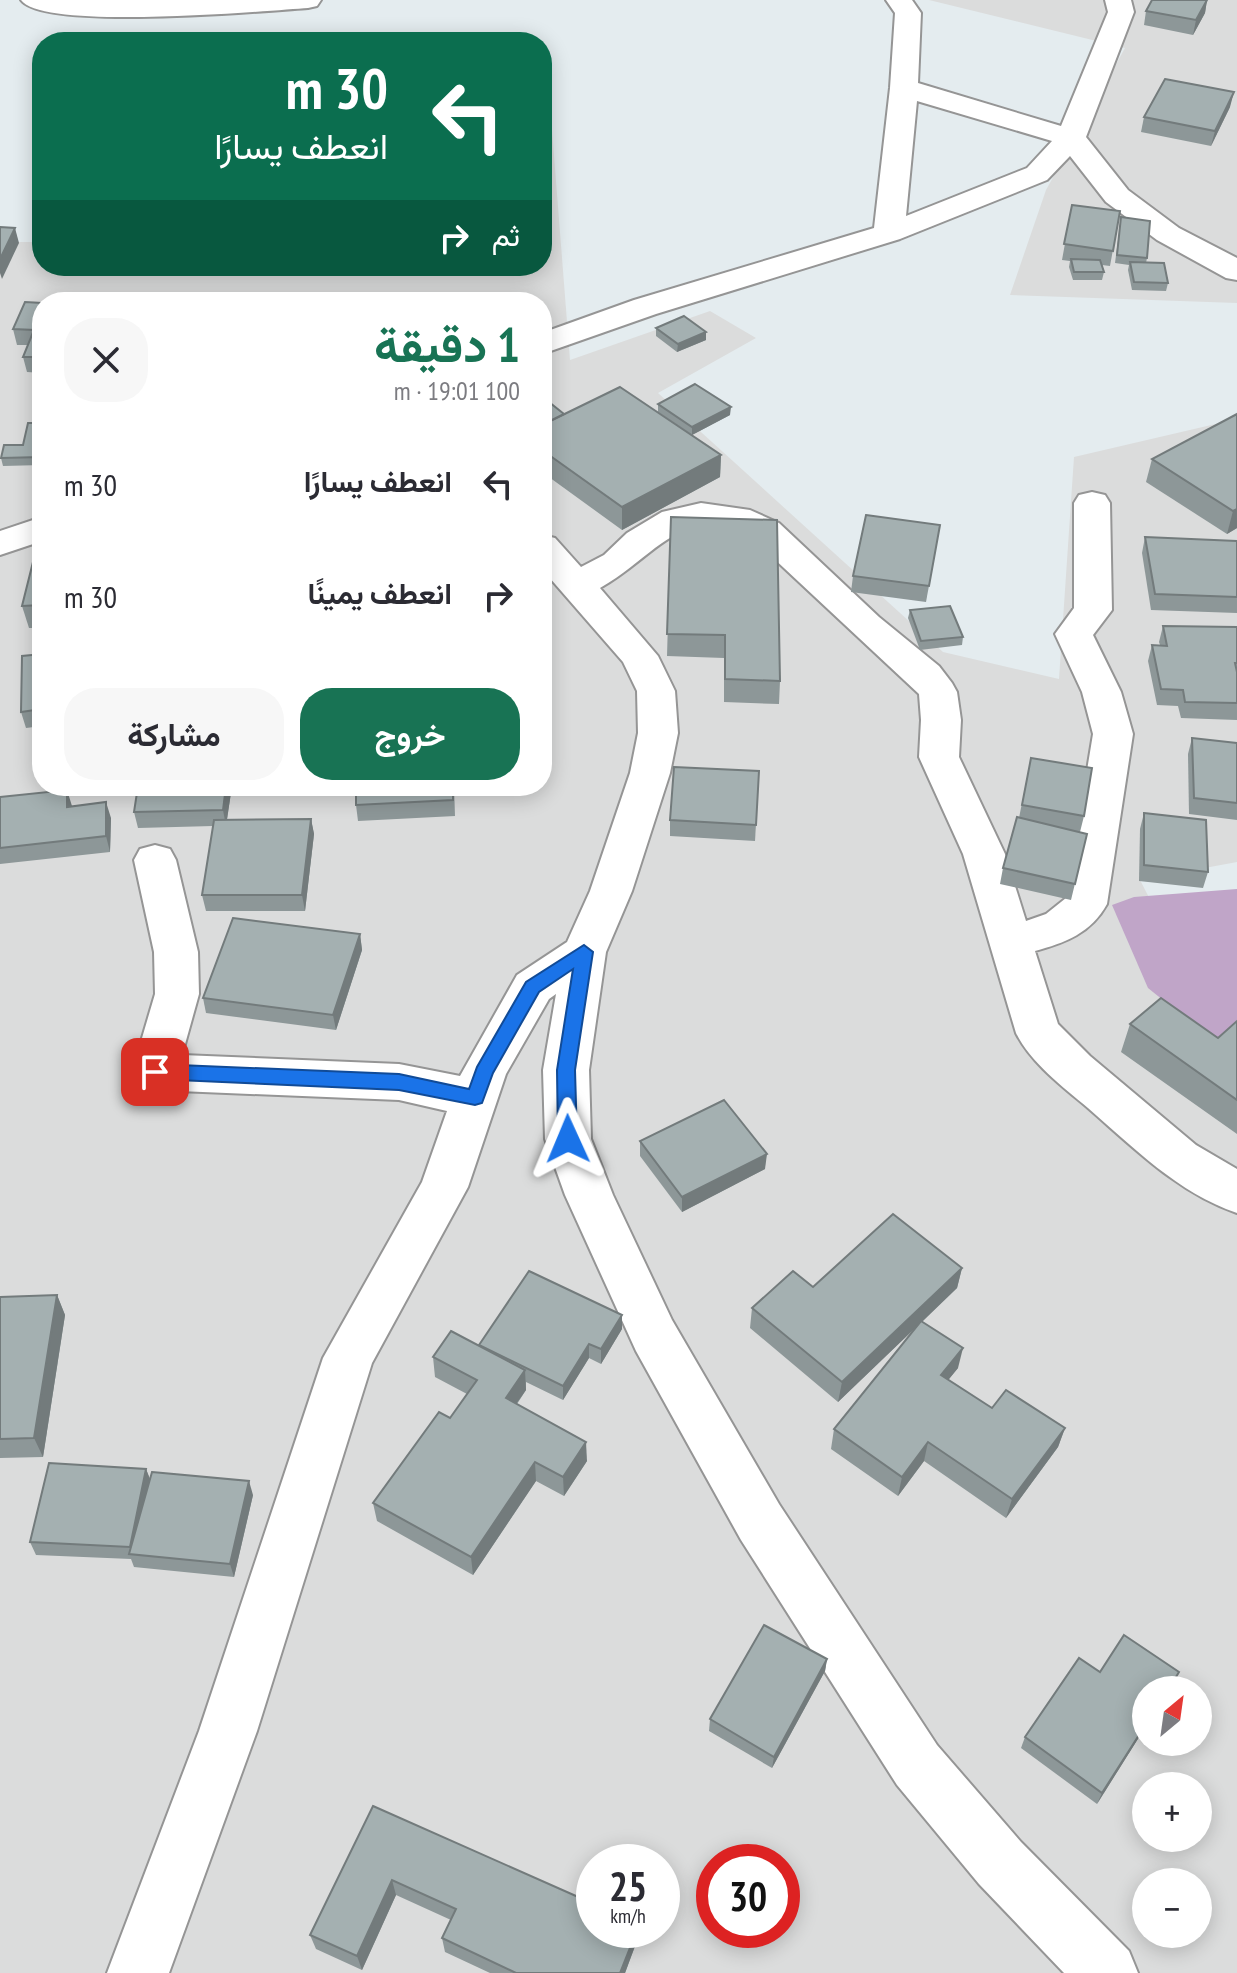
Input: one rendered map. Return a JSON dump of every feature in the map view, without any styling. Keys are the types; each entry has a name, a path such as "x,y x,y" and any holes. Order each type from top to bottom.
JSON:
{"street":[{"path":"34,0 49,6 81,7 220,7 308,0"},
{"path":"889,233 904,88 908,13 899,0"},
{"path":"552,340 645,307 889,233 1037,174 1071,138 1121,12 1118,0"},
{"path":"11,14 81,7"},
{"path":"904,88 1071,138 1117,196 1168,234 1237,271"},
{"path":"1010,940 1046,934 1073,920 1086,904 1113,734 1110,716 1091,667 1077,647 1074,634 1093,610 1092,503"},
{"path":"577,585 617,563 640,541 675,520 701,514 737,518 766,531 866,626 925,675 938,692 941,720 939,757 984,854 1038,1033 1074,1069 1179,1159 1237,1193"},
{"path":"0,544 32,532"},
{"path":"552,557 639,656 656,691 658,733 650,773 611,891 584,952 566,1070 568,1139 589,1195 654,1335 760,1522 917,1765 1000,1863 1107,1973"},
{"path":"155,860 176,952 177,994 155,1072 399,1082 475,1098"},
{"path":"138,1973 228,1731 348,1358 444,1187 484,1072 533,987 584,952"}],"shaded area":[{"path":"929,0 1237,0 1237,303 1010,295 1046,190 1125,48"},
{"path":"552,130 570,360 710,311 756,338 658,393 943,652 1059,679 1074,457 1237,419 1237,862 1140,880 1176,950 1237,946 1237,1973 0,1973 0,242 32,242 32,276 552,276"},
{"path":"1237,889 1237,1039 1225,1050 1148,988 1112,905 1134,897"}],"building":[{"path":"1152,0 1207,0 1196,20 1146,11"},
{"path":"1165,79 1234,92 1215,131 1144,117"},
{"path":"1072,205 1120,211 1113,251 1064,244"},
{"path":"1121,217 1150,221 1147,258 1117,255"},
{"path":"0,227 15,228 0,259"},
{"path":"1071,259 1100,260 1104,272 1074,272"},
{"path":"1130,262 1164,263 1168,283 1134,282"},
{"path":"25,302 32,302 32,330 13,329"},
{"path":"684,316 706,332 678,344 656,328"},
{"path":"32,335 32,357 23,357"},
{"path":"695,384 731,407 692,427 658,404"},
{"path":"620,387 721,455 622,507 552,457 552,420"},
{"path":"552,404 564,414 552,420"},
{"path":"1237,414 1237,509 1233,511 1152,459"},
{"path":"28,423 32,423 32,457 1,458 4,445 23,445"},
{"path":"866,515 940,525 929,586 853,576"},
{"path":"671,517 777,520 780,681 725,679 725,635 667,634"},
{"path":"1145,537 1237,541 1237,597 1155,594"},
{"path":"32,566 32,606 22,606"},
{"path":"950,606 963,637 921,641 910,610"},
{"path":"1163,626 1237,627 1237,703 1185,702 1183,690 1161,689 1152,645 1167,646"},
{"path":"32,655 32,710 21,712 22,656"},
{"path":"1192,738 1237,743 1237,803 1194,798"},
{"path":"1031,758 1092,768 1084,816 1022,805"},
{"path":"674,767 759,771 756,825 670,820"},
{"path":"32,794 67,796 67,807 106,802 106,836 0,848 0,797"},
{"path":"136,796 225,796 223,810 134,812"},
{"path":"356,796 453,796 453,800 356,805"},
{"path":"1144,813 1206,820 1208,872 1144,865"},
{"path":"1017,817 1087,834 1075,884 1003,868"},
{"path":"311,819 302,895 202,895 214,820"},
{"path":"233,918 360,934 333,1015 203,998"},
{"path":"1161,998 1218,1038 1237,1021 1237,1100 1130,1024"},
{"path":"724,1100 767,1154 682,1197 640,1141"},
{"path":"893,1214 962,1268 842,1382 752,1308 793,1271 813,1287"},
{"path":"529,1271 622,1315 601,1349 589,1344 563,1386 479,1345"},
{"path":"57,1295 34,1438 0,1439 0,1297"},
{"path":"921,1321 963,1348 941,1375 992,1408 1006,1390 1065,1428 1012,1499 928,1442 902,1477 834,1429"},
{"path":"451,1331 525,1370 506,1398 586,1442 563,1477 535,1462 471,1557 373,1503 439,1412 450,1418 477,1380 433,1357"},
{"path":"49,1463 146,1469 130,1547 30,1542"},
{"path":"152,1472 249,1481 230,1564 129,1554"},
{"path":"764,1625 827,1659 774,1757 710,1719"},
{"path":"1124,1635 1179,1672 1177,1676 1132,1676 1132,1746 1102,1793 1025,1737 1079,1658 1100,1672"},
{"path":"373,1806 576,1896 576,1948 630,1948 620,1973 516,1973 442,1938 456,1909 392,1880 357,1956 310,1935"}],"route":[{"path":"155,1072 399,1082 475,1098 484,1072 533,987 584,952 566,1070 568,1139"}]}
